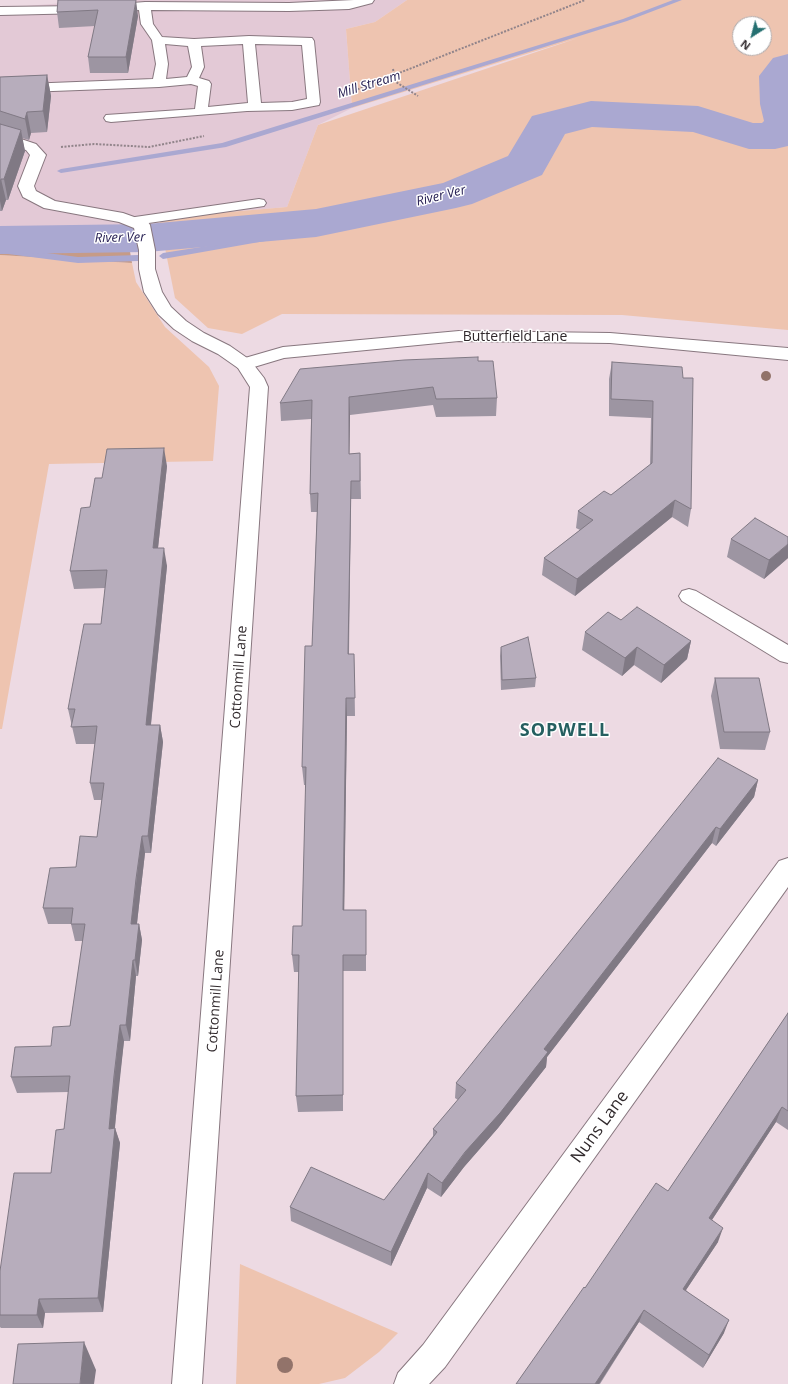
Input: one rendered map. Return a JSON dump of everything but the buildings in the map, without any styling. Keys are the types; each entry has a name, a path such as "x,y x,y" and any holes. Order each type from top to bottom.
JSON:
{"street":[{"path":"0,137 31,147 38,155 26,186 29,194 50,205 139,225"},
{"name":"Cottonmill Lane","path":"139,225 147,250 148,269 153,292 164,310 180,325 198,338 224,350 244,364 255,378 259,387 186,1384"},
{"name":"Butterfield Lane","path":"244,364 283,353 459,336 610,338 788,354"},
{"path":"689,596 788,655"},
{"name":"Nuns Lane","path":"409,1384 434,1356 788,868"}],"lane":[{"path":"0,11 98,9 145,6 297,7 349,5 368,0"},
{"path":"145,6 147,24 158,40 162,64 160,83"},
{"path":"111,118 255,107 292,106 314,102 308,41 249,40 194,43 158,40"},
{"path":"249,40 255,107"},
{"path":"192,80 198,67 194,43"},
{"path":"0,89 160,83 192,80 204,84 201,112"},
{"path":"139,225 259,203"}],"path":[{"path":"394,69 396,82 418,96"}],"shaded area":[{"path":"102,0 407,0 375,22 346,29 352,108 318,125 287,207 159,218 114,234 18,237 0,236 0,8"},
{"path":"407,0 788,0 788,330 622,315 282,314 242,334 208,328 175,298 159,218 287,207 318,125 578,38 352,108 346,29 375,22"},
{"path":"114,234 128,240 132,263 0,255 0,236 18,237"},
{"path":"0,255 132,263 136,282 165,327 209,367 219,386 213,461 49,464 2,729 0,729"},
{"path":"240,1264 398,1333 379,1352 345,1378 319,1384 236,1384"}],"waterway":[{"name":"Mill Stream","path":"61,171 223,145 625,20 679,0"},
{"name":"River Ver","path":"0,240 147,238 316,223 456,194 526,165 548,125 591,114 698,119 749,136 775,136 786,122 782,104 780,76 788,67"},
{"path":"163,256 265,239 316,223"},
{"path":"0,250 78,260 138,258"}],"district":[{"name":"SOPWELL","path":"565,731"}]}
